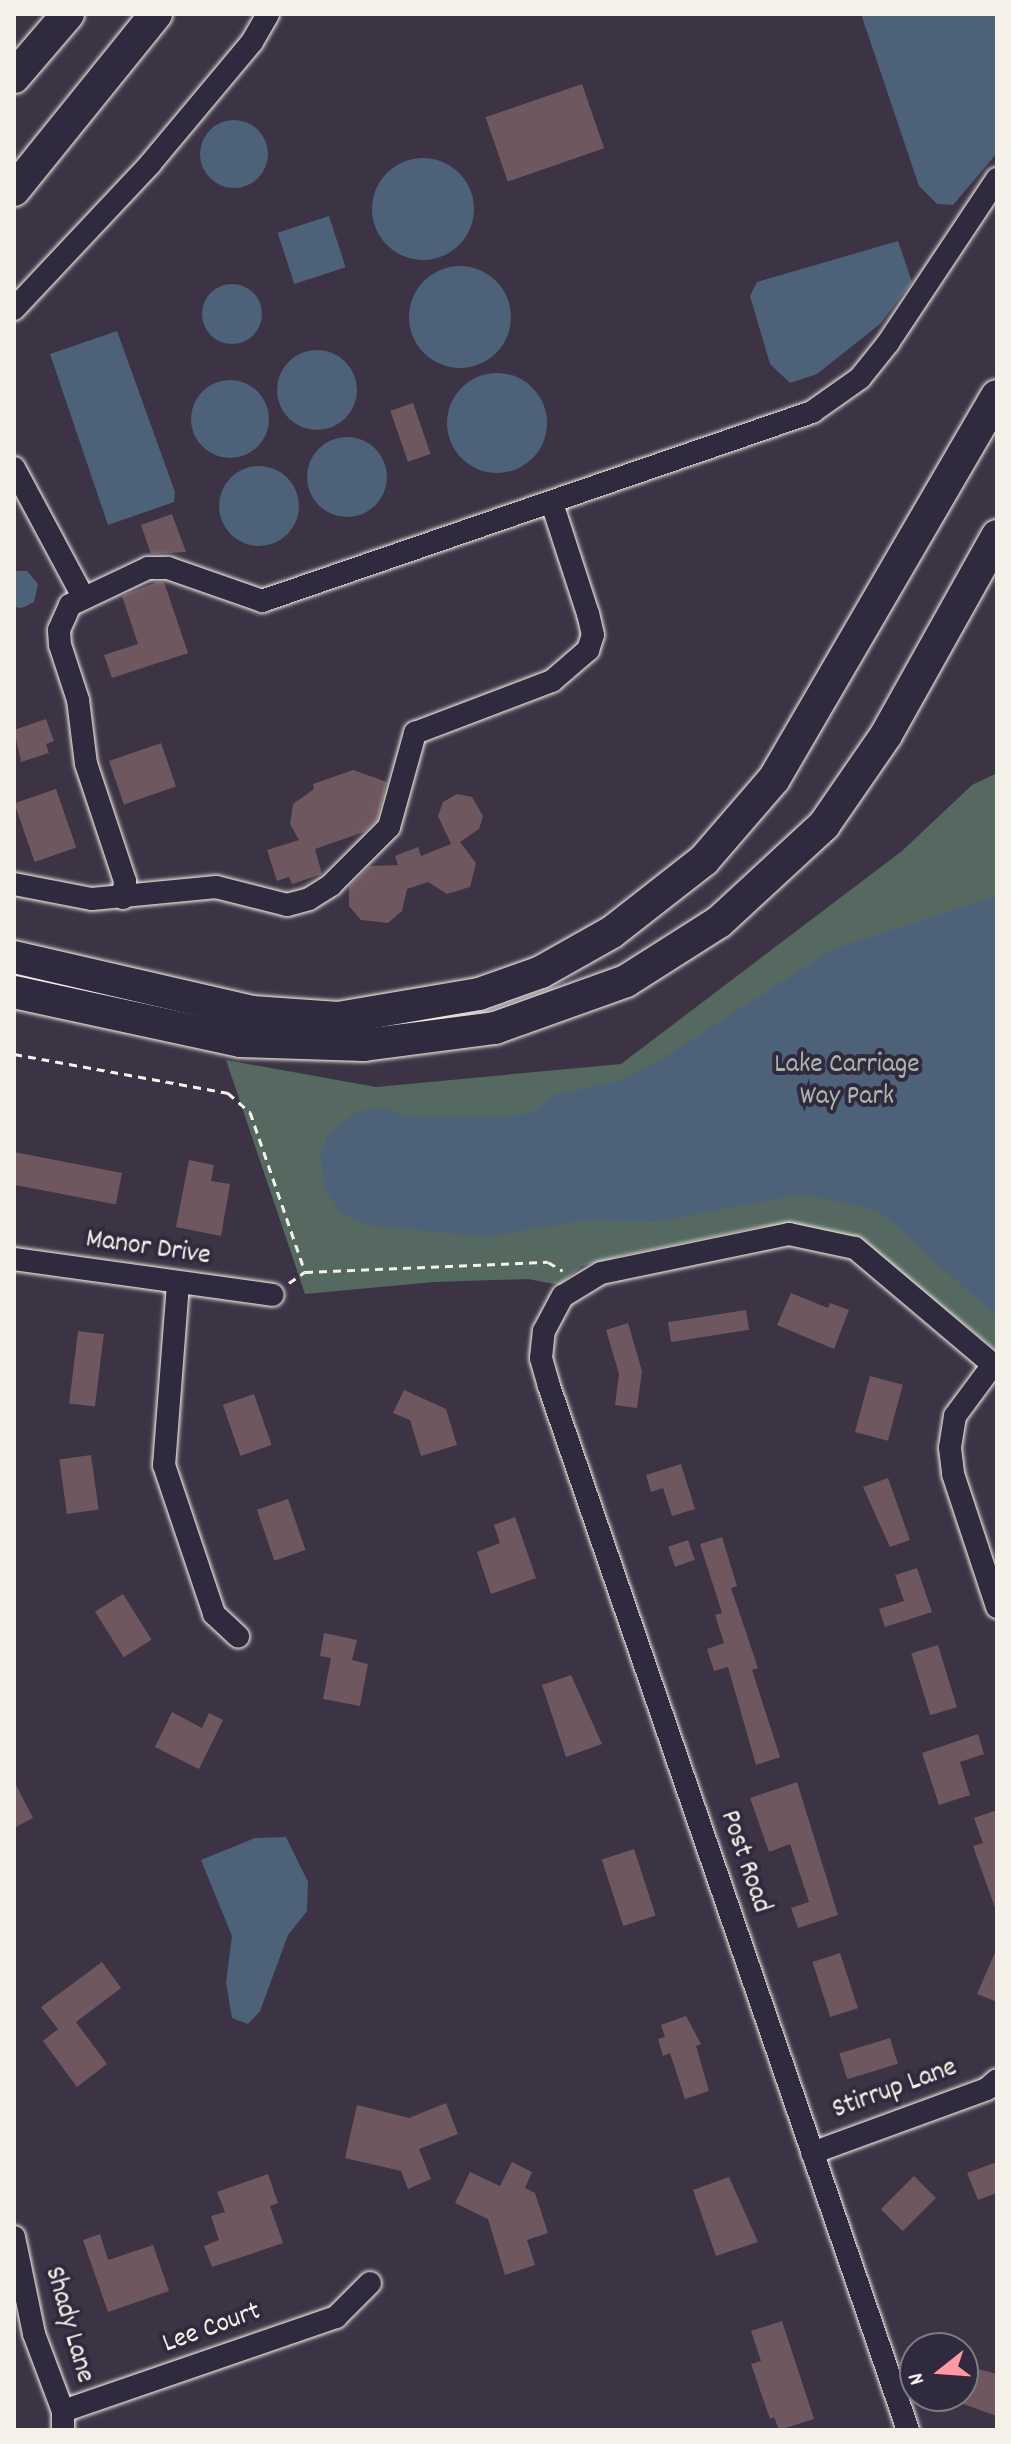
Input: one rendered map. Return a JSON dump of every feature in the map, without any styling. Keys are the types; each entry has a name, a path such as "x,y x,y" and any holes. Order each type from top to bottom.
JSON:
{"highway":[{"path":"14,77 68,14"},
{"path":"14,190 156,14"},
{"path":"14,957 252,1012 338,1018 479,994 541,972 612,932 704,860 774,779 997,396"},
{"path":"14,992 241,1041 364,1045 495,1028 626,981 719,922 824,825 886,735 997,536"}],"street":[{"path":"14,309 150,164 252,42 268,14"},
{"path":"123,898 125,881 86,764 78,700 60,645 63,615 82,595 148,568 168,568 262,601 788,422 838,397 888,343 997,179"},
{"path":"14,468 82,595"},
{"path":"14,884 92,899 216,887 287,905 309,899 331,885 389,827 415,733 552,681 576,665 593,635 552,503"},
{"path":"577,1283 601,1273 789,1234 855,1248 994,1367 955,1416 950,1448 953,1474 997,1607"},
{"name":"Manor Drive","path":"14,1259 273,1295"},
{"name":"Post Road","path":"577,1283 552,1312 541,1358 549,1386 908,2430"},
{"path":"178,1284 164,1465 214,1614 238,1636"},
{"name":"Stirrup Lane","path":"812,2153 987,2089 997,2080"},
{"name":"Shady Lane","path":"14,2237 34,2334 63,2421"},
{"name":"Lee Court","path":"63,2421 336,2317 370,2283"}],"path":[{"path":"14,1054 228,1093 250,1112 305,1272"},
{"path":"273,1295 305,1272 548,1262 577,1283"}],"green space":[{"name":"Lake Carriage Way Park","path":"997,773 997,1351 878,1254 794,1225 759,1227 620,1256 582,1266 559,1285 528,1279 434,1282 305,1294 226,1060 376,1087 621,1064 902,851 972,785"}],"water":[{"path":"861,14 997,14 997,153 953,205 937,204 919,186"},
{"path":"234,120 258,130 268,154 258,178 234,188 210,178 200,154 210,130"},
{"path":"423,158 452,166 466,180 474,209 466,238 452,252 423,260 394,252 380,238 372,209 380,180 394,166"},
{"path":"329,216 346,267 294,284 278,233"},
{"path":"898,241 912,282 880,324 817,374 790,383 770,364 750,296 757,282"},
{"path":"460,266 489,274 503,288 511,317 503,346 489,360 460,368 431,360 417,346 409,317 417,288 431,274"},
{"path":"232,284 254,292 262,314 254,336 232,344 210,336 202,314 210,292"},
{"path":"117,331 175,492 174,502 108,525 50,354"},
{"path":"317,350 332,353 345,362 354,375 357,390 354,405 345,418 332,427 317,430 302,427 289,418 280,405 277,390 280,375 289,362 302,353"},
{"path":"497,373 525,381 539,395 547,423 539,451 525,465 497,473 469,465 455,451 447,423 455,395 469,381"},
{"path":"222,380 238,380 252,386 263,397 269,419 263,441 252,452 238,458 222,458 208,452 197,441 191,427 191,411 197,397 208,386"},
{"path":"347,437 362,440 375,449 384,462 387,477 384,492 375,505 362,514 347,517 332,514 319,505 310,492 307,477 310,462 319,449 332,440"},
{"path":"259,466 274,469 287,478 296,491 299,506 296,521 287,534 274,543 259,546 244,543 231,534 222,521 219,506 222,491 231,478 244,469"},
{"path":"14,571 27,571 38,584 34,602 22,608 14,607"},
{"name":"Lake Carriage Way Park","path":"997,896 997,1317 879,1211 802,1194 656,1222 588,1220 485,1237 366,1225 342,1213 325,1191 320,1156 328,1135 356,1112 383,1108 408,1116 508,1117 535,1111 554,1095 623,1080 663,1058 833,949"},
{"path":"286,1837 308,1882 307,1911 288,1935 260,2011 248,2024 232,2018 226,1982 232,1936 201,1860 255,1838"}],"building":[{"path":"582,84 604,148 508,182 486,117"},
{"path":"413,403 431,454 408,462 390,411"},
{"path":"172,514 186,552 151,554 141,525"},
{"path":"164,582 188,653 112,678 104,655 138,644 122,596"},
{"path":"46,719 54,741 46,744 49,753 21,762 14,730"},
{"path":"161,743 176,786 124,804 109,761"},
{"path":"353,770 387,782 377,820 364,832 315,849 322,874 292,884 289,877 277,881 267,850 299,840 290,824 293,804 314,789 313,784"},
{"path":"56,789 76,848 35,862 14,803"},
{"path":"457,794 472,797 483,816 479,829 460,842 476,863 470,887 447,894 428,882 407,889 402,911 388,923 361,920 349,906 349,887 370,866 398,865 395,856 418,847 421,856 451,844 438,816 443,802"},
{"path":"14,1152 122,1173 116,1204 14,1185"},
{"path":"189,1160 214,1165 211,1181 230,1184 221,1236 176,1227"},
{"path":"791,1293 828,1308 830,1303 849,1310 834,1349 777,1325"},
{"path":"746,1310 749,1330 671,1342 668,1322"},
{"path":"628,1323 642,1371 637,1408 615,1405 619,1374 606,1330"},
{"path":"78,1331 104,1334 95,1407 69,1403"},
{"path":"870,1376 903,1385 888,1441 855,1432"},
{"path":"404,1390 446,1409 457,1445 421,1456 410,1420 393,1413"},
{"path":"254,1394 272,1445 240,1456 223,1405"},
{"path":"91,1455 99,1509 67,1514 59,1459"},
{"path":"681,1464 695,1509 672,1516 663,1488 651,1492 646,1475"},
{"path":"888,1478 910,1540 890,1547 863,1487"},
{"path":"288,1499 306,1550 274,1561 257,1510"},
{"path":"515,1517 536,1578 491,1594 477,1552 500,1543 494,1525"},
{"path":"722,1537 737,1586 731,1588 758,1668 752,1670 780,1757 756,1765 728,1667 714,1671 707,1649 724,1643 715,1615 722,1613 700,1544"},
{"path":"688,1540 695,1560 675,1567 668,1547"},
{"path":"917,1568 932,1612 885,1627 879,1609 904,1601 895,1575"},
{"path":"123,1594 152,1640 124,1657 95,1611"},
{"path":"324,1633 357,1640 352,1660 368,1664 360,1706 323,1699 331,1658 320,1656"},
{"path":"938,1645 957,1707 930,1715 911,1653"},
{"path":"571,1675 602,1744 566,1757 542,1685"},
{"path":"172,1712 202,1728 209,1713 223,1720 199,1769 155,1747"},
{"path":"978,1734 984,1754 960,1762 970,1795 939,1805 922,1753"},
{"path":"14,1781 33,1818 14,1828"},
{"path":"797,1782 838,1915 798,1928 791,1908 809,1902 790,1844 769,1852 750,1798"},
{"path":"997,1810 995,1908 973,1846 983,1843 974,1818"},
{"path":"634,1849 656,1916 623,1926 602,1860"},
{"path":"997,1948 997,2002 977,1994"},
{"path":"840,1953 858,2008 830,2017 812,1962"},
{"path":"102,1962 121,1988 76,2022 107,2064 77,2087 43,2041 58,2029 41,2007"},
{"path":"686,2016 701,2044 696,2046 709,2091 685,2099 670,2053 663,2056 658,2039 665,2037 661,2025"},
{"path":"890,2038 898,2064 847,2079 839,2053"},
{"path":"446,2103 458,2134 419,2149 431,2179 408,2189 401,2171 345,2158 357,2105 409,2118"},
{"path":"512,2162 532,2172 525,2188 535,2193 548,2233 527,2240 535,2265 505,2275 488,2219 455,2203 470,2172 500,2186"},
{"path":"997,2162 997,2193 978,2200 967,2173"},
{"path":"268,2174 278,2203 270,2206 283,2243 212,2267 204,2246 219,2240 211,2216 225,2212 217,2192"},
{"path":"914,2176 936,2198 903,2231 881,2209"},
{"path":"729,2177 758,2242 716,2256 693,2190"},
{"path":"100,2234 108,2260 153,2245 169,2291 108,2312 83,2240"},
{"path":"782,2321 814,2419 779,2430 774,2417 770,2419 751,2364 761,2361 751,2331"},
{"path":"979,2369 997,2374 997,2416 979,2410"}]}
